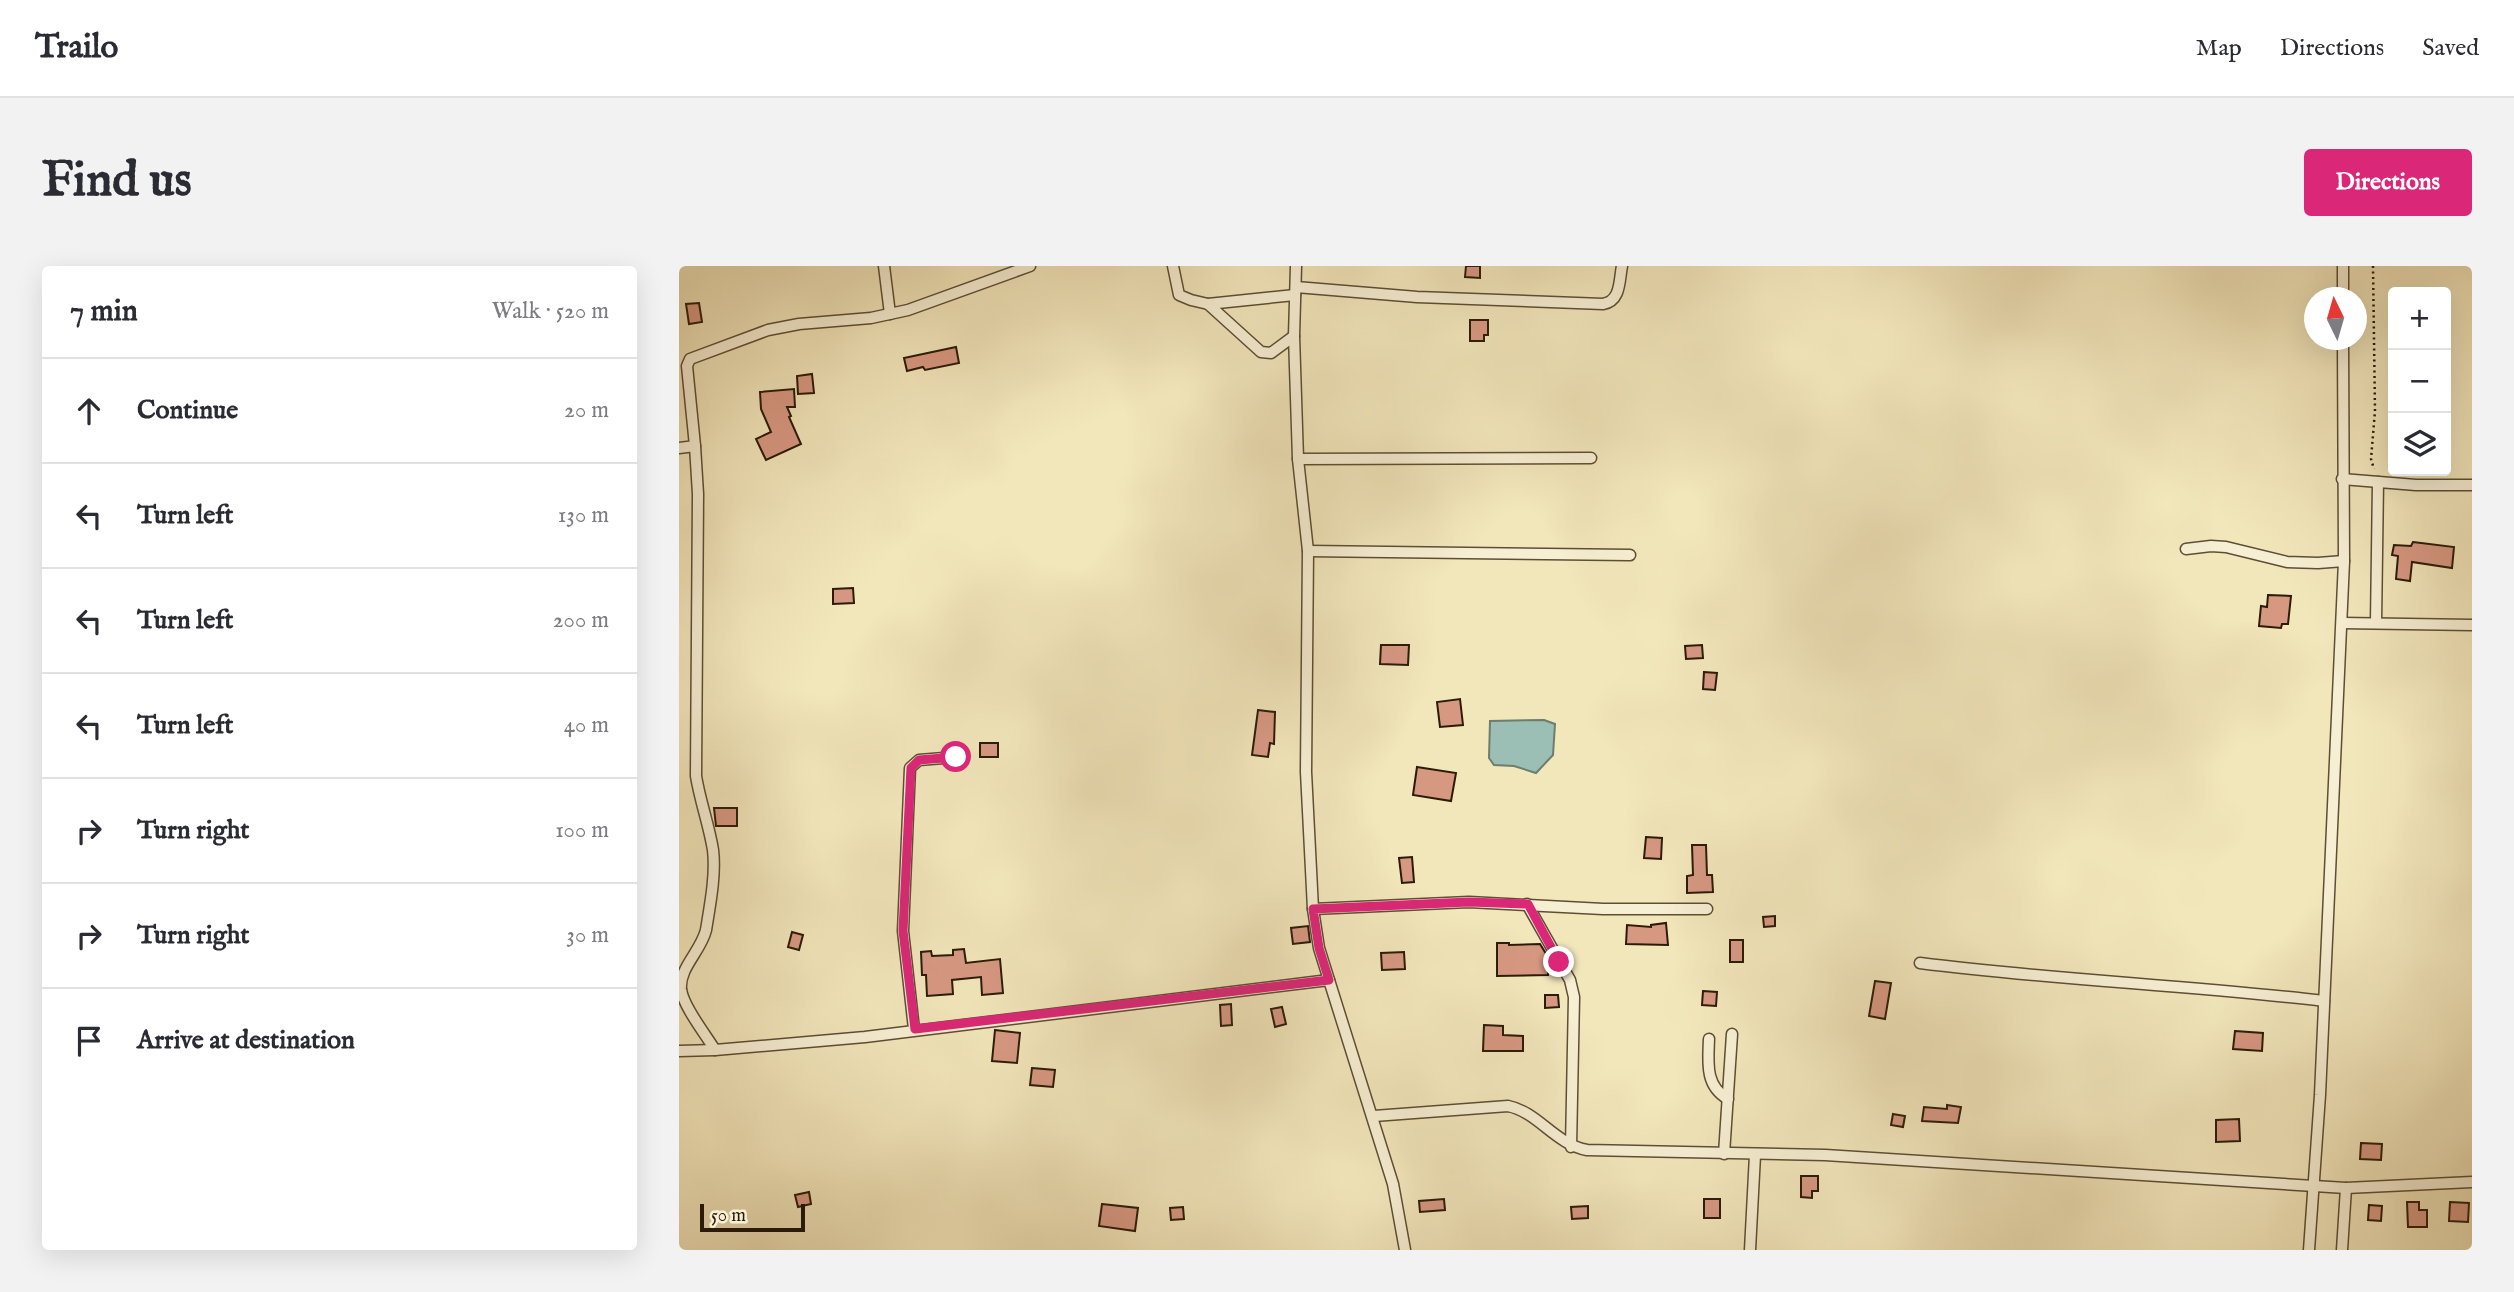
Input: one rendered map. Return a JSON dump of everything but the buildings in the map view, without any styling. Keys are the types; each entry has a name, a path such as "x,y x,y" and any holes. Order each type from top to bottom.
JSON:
{"street":[{"path":"884,266 890,314"},
{"path":"715,1050 682,996 681,985 682,975 701,947 714,870 713,850 699,800 697,776 698,494 687,366 690,359 768,330 890,314 926,304 1030,266"},
{"path":"1173,266 1179,295 1208,304 1296,291 1604,304 1616,299 1622,266"},
{"path":"1296,266 1294,336 1298,459 1308,551 1306,772 1313,909 1319,948 1394,1184 1405,1250"},
{"path":"2343,266 2343,287"},
{"path":"1208,304 1261,352 1271,353 1294,336"},
{"path":"2309,1250 2321,1094 2342,623 2343,350"},
{"path":"679,448 695,446"},
{"path":"1298,459 1591,458"},
{"path":"2342,479 2472,485"},
{"path":"2376,623 2378,482"},
{"path":"2186,549 2211,545 2287,562 2344,561"},
{"path":"1308,551 1630,555"},
{"path":"2342,623 2472,625"},
{"path":"915,1029 903,931 911,768 919,760 956,757"},
{"path":"1313,909 1469,902 1603,909 1707,909"},
{"path":"1528,904 1570,980 1574,997 1571,1147"},
{"path":"1920,963 2014,975 2231,990 2324,1001"},
{"path":"679,1051 865,1037 1329,980"},
{"path":"1724,1154 1732,1034"},
{"path":"1709,1039 1711,1083 1718,1093 1728,1099"},
{"path":"1374,1116 1508,1105 1523,1111 1571,1147 1587,1150 1882,1158 2217,1182 2346,1188 2472,1182"},
{"path":"1750,1250 1755,1155"},
{"path":"2342,1250 2346,1188"}],"path":[{"path":"2372,266 2375,411 2371,459 2378,482"}],"water":[{"path":"1544,720 1555,724 1553,755 1536,773 1514,766 1494,765 1489,758 1490,721"}],"route":[{"path":"956,757 919,760 911,768 903,931 907,981 915,1029 1329,980 1319,948 1313,909 1469,902 1528,904 1559,962"}]}
